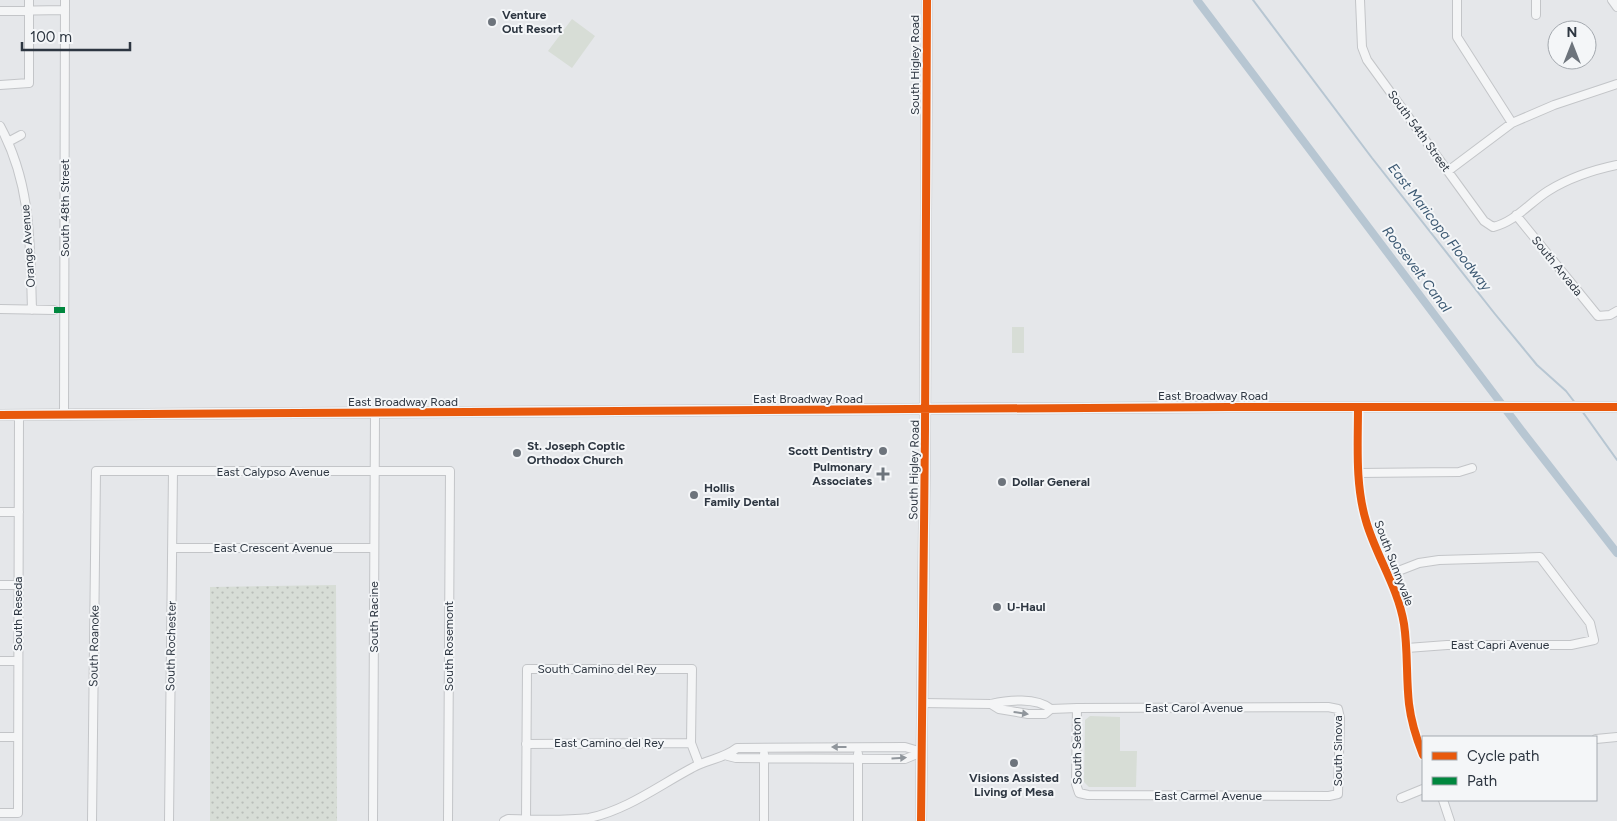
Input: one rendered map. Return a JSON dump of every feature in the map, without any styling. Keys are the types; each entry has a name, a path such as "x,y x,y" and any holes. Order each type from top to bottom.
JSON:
{"main road":[{"name":"South Higley Road","path":"921,821 927,0"},
{"name":"East Broadway Road","path":"0,415 1617,407"}],"street":[{"path":"0,85 29,83 30,0"},
{"name":"South 48th Street","path":"64,415 65,0"},
{"name":"South 54th Street","path":"1360,0 1362,47 1367,60 1484,221 1493,227 1504,224 1516,215"},
{"path":"1457,0 1457,37 1512,123"},
{"path":"1536,0 1536,15"},
{"path":"1612,0 1617,7"},
{"path":"0,11 65,10"},
{"path":"1448,171 1512,123 1554,105 1617,84"},
{"name":"Orange Avenue","path":"0,126 8,142 22,182 28,210 31,238 32,310"},
{"path":"8,142 21,135"},
{"path":"1516,215 1547,192 1575,177 1617,165"},
{"name":"South Arvada","path":"1516,215 1598,316 1610,315 1617,311"},
{"path":"0,310 54,310"},
{"name":"South Sunnyvale","path":"1358,407 1358,473 1365,520 1399,604 1404,623 1409,705 1422,750"},
{"name":"South Racine","path":"373,821 375,414"},
{"name":"South Reseda","path":"0,814 18,813 19,415"},
{"path":"1358,473 1459,472 1472,468"},
{"name":"East Calypso Avenue","path":"96,471 450,471"},
{"name":"South Roanoke","path":"92,821 96,471"},
{"name":"South Rochester","path":"169,821 173,471"},
{"name":"South Rosemont","path":"448,821 450,471"},
{"path":"0,512 19,512"},
{"name":"East Crescent Avenue","path":"172,548 374,548"},
{"name":"East Capri Avenue","path":"1388,575 1419,563 1439,560 1540,558 1590,623 1594,640 1571,645 1447,645 1407,648"},
{"path":"0,585 18,585"},
{"path":"0,661 18,661"},
{"name":"South Camino del Rey","path":"526,820 527,669 692,669 691,743 699,764"},
{"name":"East Carol Avenue","path":"922,703 991,704 1001,701 1029,701 1045,704 1051,709"},
{"name":"East Carol Avenue","path":"991,704 999,709 1028,714 1045,714 1051,709 1077,708 1328,707 1338,709"},
{"name":"South Seton","path":"1077,708 1076,784 1079,793"},
{"name":"South Sinova","path":"1338,709 1340,718 1338,794"},
{"path":"0,738 18,737"},
{"path":"1597,738 1617,737"},
{"name":"East Camino del Rey","path":"526,744 691,743"},
{"path":"764,747 764,821"},
{"path":"858,747 858,821"},
{"path":"504,821 508,819 572,821 611,812 638,799 699,764 728,756 738,748 905,747 922,752"},
{"path":"728,756 736,758 905,759 922,752"},
{"path":"1401,798 1422,789"},
{"name":"East Carmel Avenue","path":"1079,793 1088,795 1300,796 1338,794"},
{"path":"1443,801 1450,821"}],"shaded area":[{"path":"572,19 595,36 572,68 548,51"},
{"path":"1012,327 1024,327 1024,353 1012,353"},
{"path":"336,585 337,821 210,821 210,587"},
{"path":"1090,716 1120,717 1120,751 1137,751 1136,787 1089,787 1084,782 1085,720"}],"waterway":[{"name":"Roosevelt Canal","path":"1197,0 1525,435 1617,553"},
{"name":"East Maricopa Floodway","path":"1253,0 1372,158 1495,314 1537,365 1566,391 1576,404"},
{"name":"East Maricopa Floodway","path":"1582,411 1617,460"}],"marked path":[{"path":"54,310 65,310"}],"cycle path":[{"path":"921,821 927,0"},
{"path":"0,415 1228,407 1617,407"},
{"path":"1358,407 1358,464 1362,507 1370,534 1401,610 1405,634 1410,710 1414,730 1422,752"}],"place":[{"name":"Venture Out Resort","path":"492,22"},
{"name":"Scott Dentistry","path":"883,451"},
{"name":"St. Joseph Coptic Orthodox Church","path":"517,453"},
{"name":"Pulmonary Associates","path":"883,474"},
{"name":"Dollar General","path":"1002,482"},
{"name":"Hollis Family Dental","path":"694,495"},
{"name":"U-Haul","path":"997,607"},
{"name":"Visions Assisted Living of Mesa","path":"1014,763"}]}
